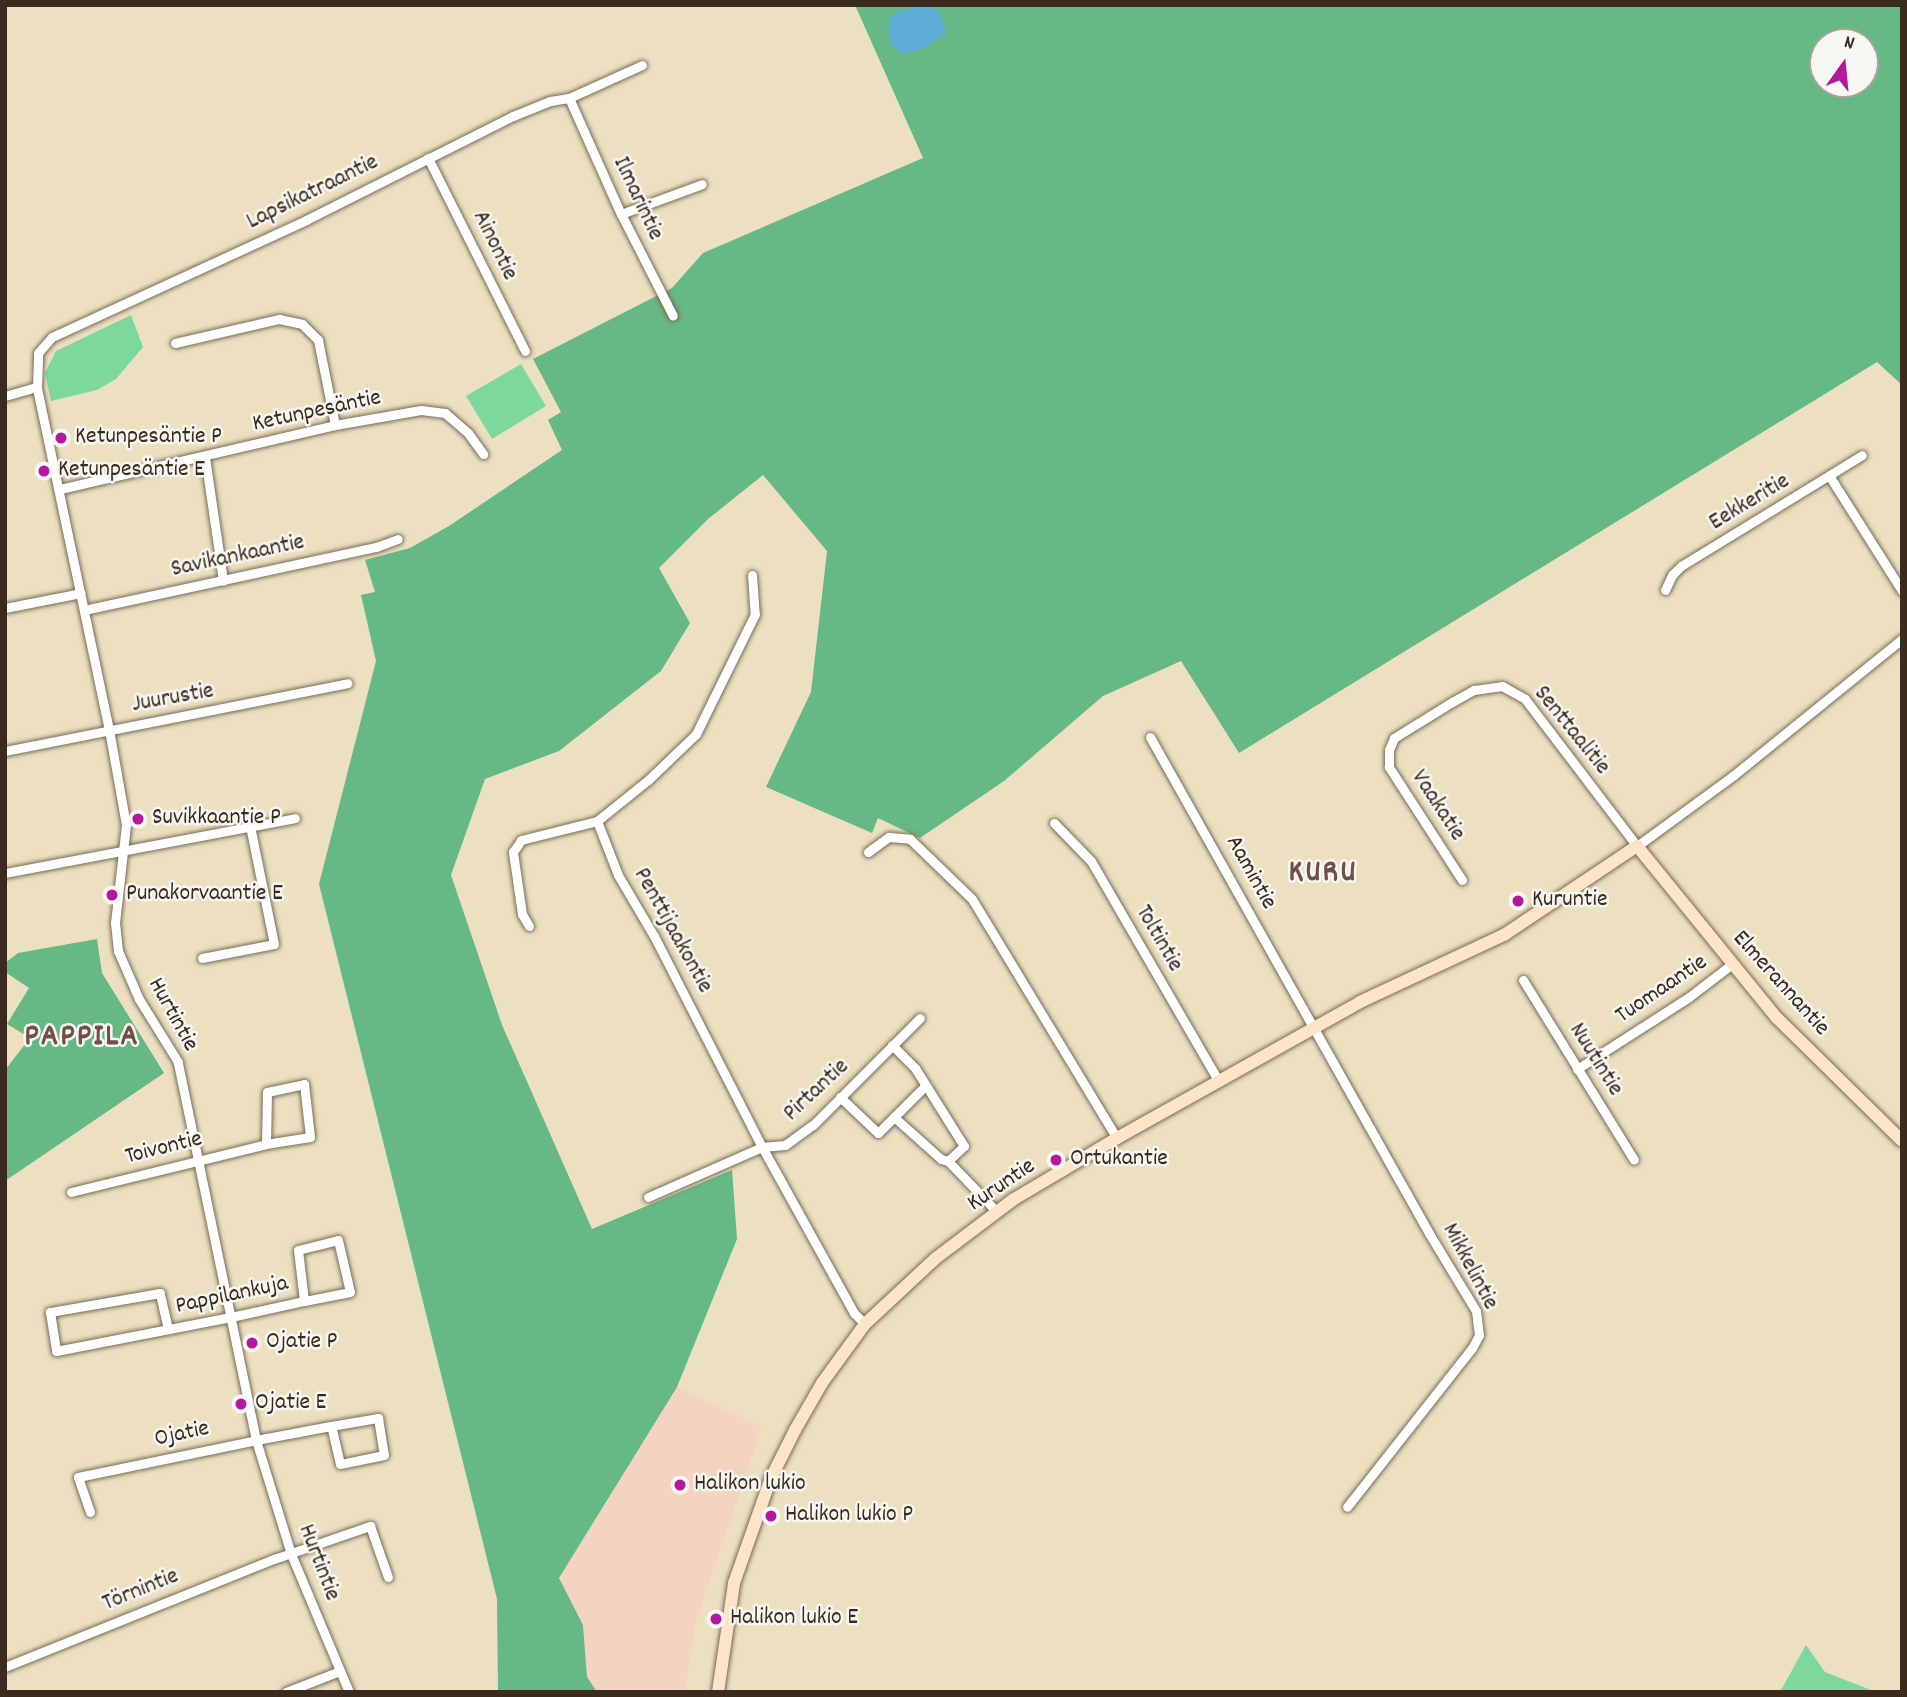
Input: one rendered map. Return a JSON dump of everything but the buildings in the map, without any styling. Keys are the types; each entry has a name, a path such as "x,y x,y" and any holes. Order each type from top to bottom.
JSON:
{"street":[{"name":"Lapsikatraantie","path":"37,387 38,353 52,337 306,220 513,116 550,100 569,98 642,65"},
{"name":"Ilmarintie","path":"569,98 621,214 673,316"},
{"name":"Ainontie","path":"428,158 525,351"},
{"path":"621,214 702,184"},
{"path":"175,343 279,319 302,324 318,340 335,425"},
{"path":"5,396 37,387"},
{"name":"Hurtintie","path":"37,387 85,610 126,825 126,850 116,923 118,951 139,999 178,1062 256,1440 291,1554 349,1692"},
{"name":"Ketunpesäntie","path":"60,489 335,425 421,410 445,413 468,433 484,454"},
{"name":"Eekkeritie","path":"1665,590 1672,575 1681,566 1862,455"},
{"path":"205,457 223,581"},
{"path":"1830,477 1902,592"},
{"name":"Savikankaantie","path":"85,610 376,547 398,539"},
{"path":"529,926 522,914 513,852 521,839 597,821 648,780 696,734 755,614 752,575"},
{"path":"5,608 81,593"},
{"name":"Kuruntie","path":"718,1692 734,1583 771,1478 822,1383 865,1324 936,1258 997,1212 1117,1138 1407,978 1504,935 1637,846 1734,775 1902,639"},
{"name":"Juurustie","path":"5,751 347,684"},
{"name":"Senttaalitie","path":"1389,750 1394,738 1474,690 1502,686 1512,689 1539,715 1637,846"},
{"name":"Aamintie","path":"1150,737 1315,1028"},
{"name":"Vaakatie","path":"1389,750 1389,767 1462,880"},
{"path":"5,873 295,818"},
{"name":"Penttijaakontie","path":"597,821 618,875 654,936 762,1147 854,1313 865,1324"},
{"name":"Toltintie","path":"1054,823 1091,861 1219,1082"},
{"path":"202,958 274,944 250,826"},
{"path":"868,852 889,837 910,839 972,899 1117,1138"},
{"name":"Elmerannantie","path":"1637,846 1777,1018 1902,1140"},
{"name":"Tuomaantie","path":"1577,1069 1689,997 1732,964"},
{"name":"Nuutintie","path":"1523,981 1634,1160"},
{"name":"Pirtantie","path":"648,1197 762,1147 785,1145 840,1097 920,1018"},
{"name":"Mikkelintie","path":"1315,1028 1476,1311 1479,1324 1479,1335 1472,1348 1347,1507"},
{"path":"892,1045 915,1068 964,1146 947,1161"},
{"name":"Toivontie","path":"71,1192 266,1144 310,1137 304,1084 267,1092 266,1144"},
{"path":"840,1097 878,1133 926,1085"},
{"path":"894,1117 941,1159 947,1161 997,1212"},
{"name":"Pappilankuja","path":"168,1329 160,1293 50,1312 56,1351 231,1317 350,1292 338,1240 298,1250 304,1301"},
{"name":"Ojatie","path":"90,1512 78,1477 256,1440 331,1426 378,1418 384,1455 340,1464 331,1426"},
{"name":"Törnintie","path":"5,1667 291,1554 370,1526 388,1577"},
{"path":"286,1692 340,1671"}],"shaded area":[{"name":"Halikon lukio","path":"677,1387 762,1427 696,1621 685,1692 597,1692 587,1677 583,1625 559,1578"}],"green space":[{"path":"855,5 1902,5 1902,385 1877,362 1239,753 1181,661 1103,696 1004,781 920,838 878,818 872,833 766,787 811,692 827,551 763,475 708,519 659,568 690,623 661,671 559,751 485,779 451,875 502,1025 592,1229 732,1170 737,1239 677,1387 559,1578 583,1625 587,1677 597,1692 498,1692 497,1599 319,884 376,661 361,595 375,592 365,560 410,548 449,526 562,450 548,420 561,412 533,359 672,288 703,253 923,158"},
{"path":"131,315 143,347 116,379 97,390 51,401 45,373 56,351"},
{"path":"521,364 546,406 492,439 466,396"},
{"path":"97,939 102,973 164,1073 5,1181 5,1070 30,1038 7,1024 29,988 5,972 5,963 18,953"},
{"path":"1806,1645 1825,1672 1876,1692 1780,1692"}],"water":[{"path":"918,7 934,8 941,14 946,33 924,48 902,55 891,44 888,20 895,12"}],"place":[{"name":"Ketunpesäntie P","path":"61,438"},
{"name":"Ketunpesäntie E","path":"44,471"},
{"name":"Suvikkaantie P","path":"138,819"},
{"name":"Punakorvaantie E","path":"112,895"},
{"name":"Kuruntie","path":"1518,901"},
{"name":"Ortukantie","path":"1056,1160"},
{"name":"Ojatie P","path":"252,1343"},
{"name":"Ojatie E","path":"241,1404"},
{"name":"Halikon lukio","path":"680,1485"},
{"name":"Halikon lukio P","path":"771,1516"},
{"name":"Halikon lukio E","path":"716,1619"}],"district":[{"name":"KURU","path":"1323,874"},
{"name":"PAPPILA","path":"82,1038"}]}
